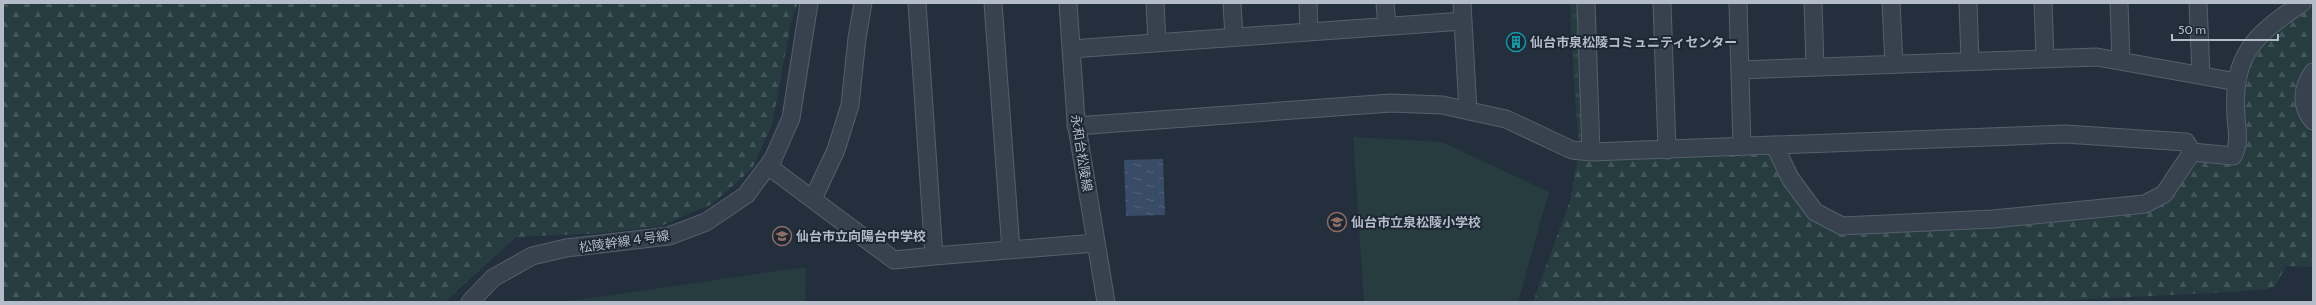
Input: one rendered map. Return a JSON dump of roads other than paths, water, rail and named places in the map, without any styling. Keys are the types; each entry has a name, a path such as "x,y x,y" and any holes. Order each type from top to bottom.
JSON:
{"street":[{"name":"松陵幹線４号線","path":"470,302 493,278 532,256 566,248 670,236 706,222 746,195 768,166 791,118 808,3"},
{"path":"813,199 836,150 850,105 857,38 863,3"},
{"path":"918,3 934,256"},
{"path":"993,3 1011,250"},
{"name":"永和台松陵線","path":"1068,3 1076,126 1106,302"},
{"path":"1154,3 1157,43"},
{"path":"1232,3 1234,37"},
{"path":"1308,3 1310,32"},
{"path":"1385,3 1387,26"},
{"path":"1462,3 1468,111"},
{"path":"1586,3 1592,152"},
{"path":"1662,3 1667,150"},
{"path":"1738,3 1742,147"},
{"path":"1813,3 1815,67"},
{"path":"1891,3 1894,64"},
{"path":"1968,3 1970,61"},
{"path":"2043,3 2045,58"},
{"path":"2119,3 2121,61"},
{"path":"2198,3 2201,75"},
{"path":"2192,152 2233,156 2238,148 2235,96 2239,70 2251,44 2272,23 2296,5"},
{"path":"1071,49 1463,21"},
{"path":"1740,70 2097,57 2237,82"},
{"path":"2313,72 2306,83 2303,94 2304,105 2313,121"},
{"path":"1076,126 1391,103 1442,105 1506,118 1572,150 1592,152 2065,134 2186,142 2192,152"},
{"path":"1775,146 1790,178 1815,212 1842,226 1993,219 2145,204 2164,194 2192,152"},
{"path":"768,166 894,260 1096,243"}],"water":[{"path":"1163,159 1165,215 1126,216 1124,160"}],"place":[{"name":"仙台市泉松陵コミュニティセンター","path":"1516,42"},
{"name":"仙台市立泉松陵小学校","path":"1337,222"},
{"name":"仙台市立向陽台中学校","path":"782,236"}]}
